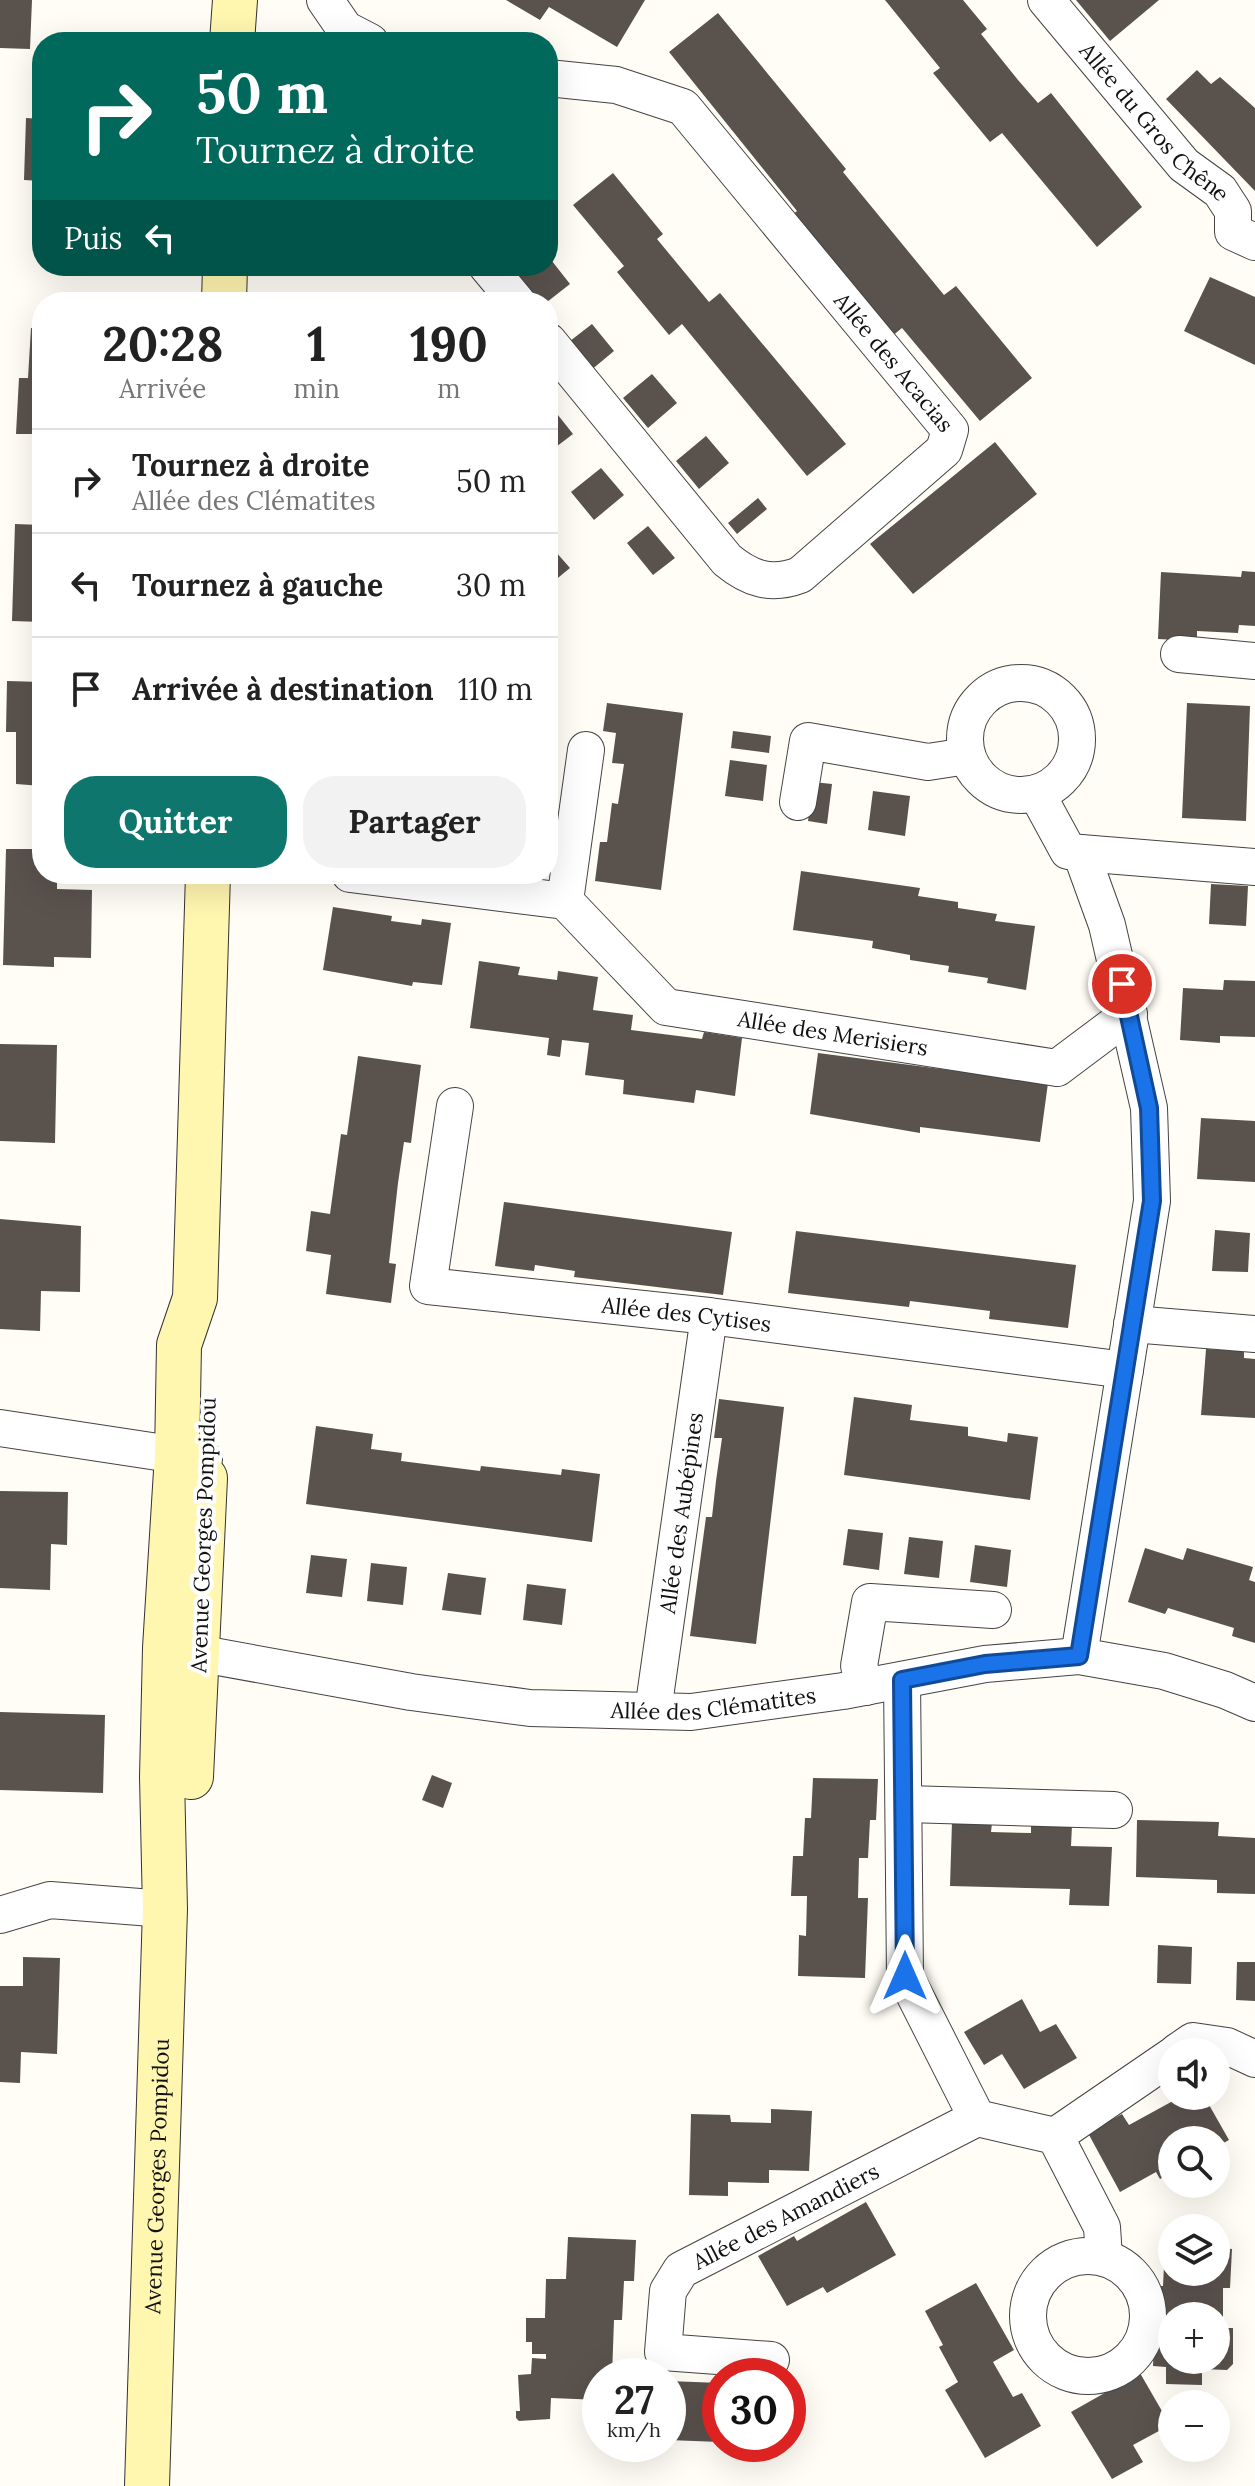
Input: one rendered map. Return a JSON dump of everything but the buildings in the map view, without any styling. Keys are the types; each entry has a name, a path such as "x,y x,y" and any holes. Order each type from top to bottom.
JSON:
{"street":[{"path":"233,32 235,0"},
{"path":"325,0 345,29 351,32"},
{"name":"Allée du Gros Chêne","path":"1046,0 1184,165 1220,191 1233,211 1233,232 1255,242"},
{"name":"Allée des Acacias","path":"558,79 616,85 683,107 950,430 944,450 800,575 773,582 762,580 727,560 558,353"},
{"path":"495,276 509,292"},
{"path":"1179,654 1255,661"},
{"path":"1026,683 1045,688 1062,699 1077,729 1077,749 1070,768 1057,783 1037,794 1017,796 991,787 977,774 967,756 967,724 983,697 1000,687 1026,683"},
{"path":"798,802 808,741 928,762 967,756"},
{"path":"430,884 565,901 586,750"},
{"path":"1037,794 1068,851 1255,867"},
{"path":"1079,1656 1152,1201 1149,1108 1107,925 1081,853"},
{"name":"Avenue Georges Pompidou","path":"147,2486 165,1909 162,1777 182,1650 191,1457 179,1345 195,1298 208,884"},
{"name":"Allée des Merisiers","path":"565,901 666,1007 1057,1068 1129,1014"},
{"name":"Allée des Cytises","path":"455,1106 428,1286 709,1316 1125,1370"},
{"name":"Allée des Aubépines","path":"653,1711 709,1316"},
{"path":"1132,1324 1255,1334"},
{"path":"0,1428 191,1457"},
{"path":"866,1687 859,1666 870,1602 993,1610"},
{"name":"Allée des Clématites","path":"182,1650 411,1692 530,1708 691,1712 866,1687 985,1664 1079,1656 1164,1671 1255,1703"},
{"path":"902,1680 906,1804 905,1976 977,2118 1055,2136 1158,2066"},
{"path":"906,1804 1114,1810"},
{"path":"0,1915 50,1900 165,1909"},
{"path":"1230,2047 1255,2059"},
{"name":"Allée des Amandiers","path":"744,2358 663,2352 668,2291 681,2270 977,2118"},
{"path":"1055,2136 1102,2227 1104,2258"}],"route":[{"path":"905,1976 906,1804 902,1680 985,1664 1079,1656 1152,1201 1149,1108 1122,984"}]}
